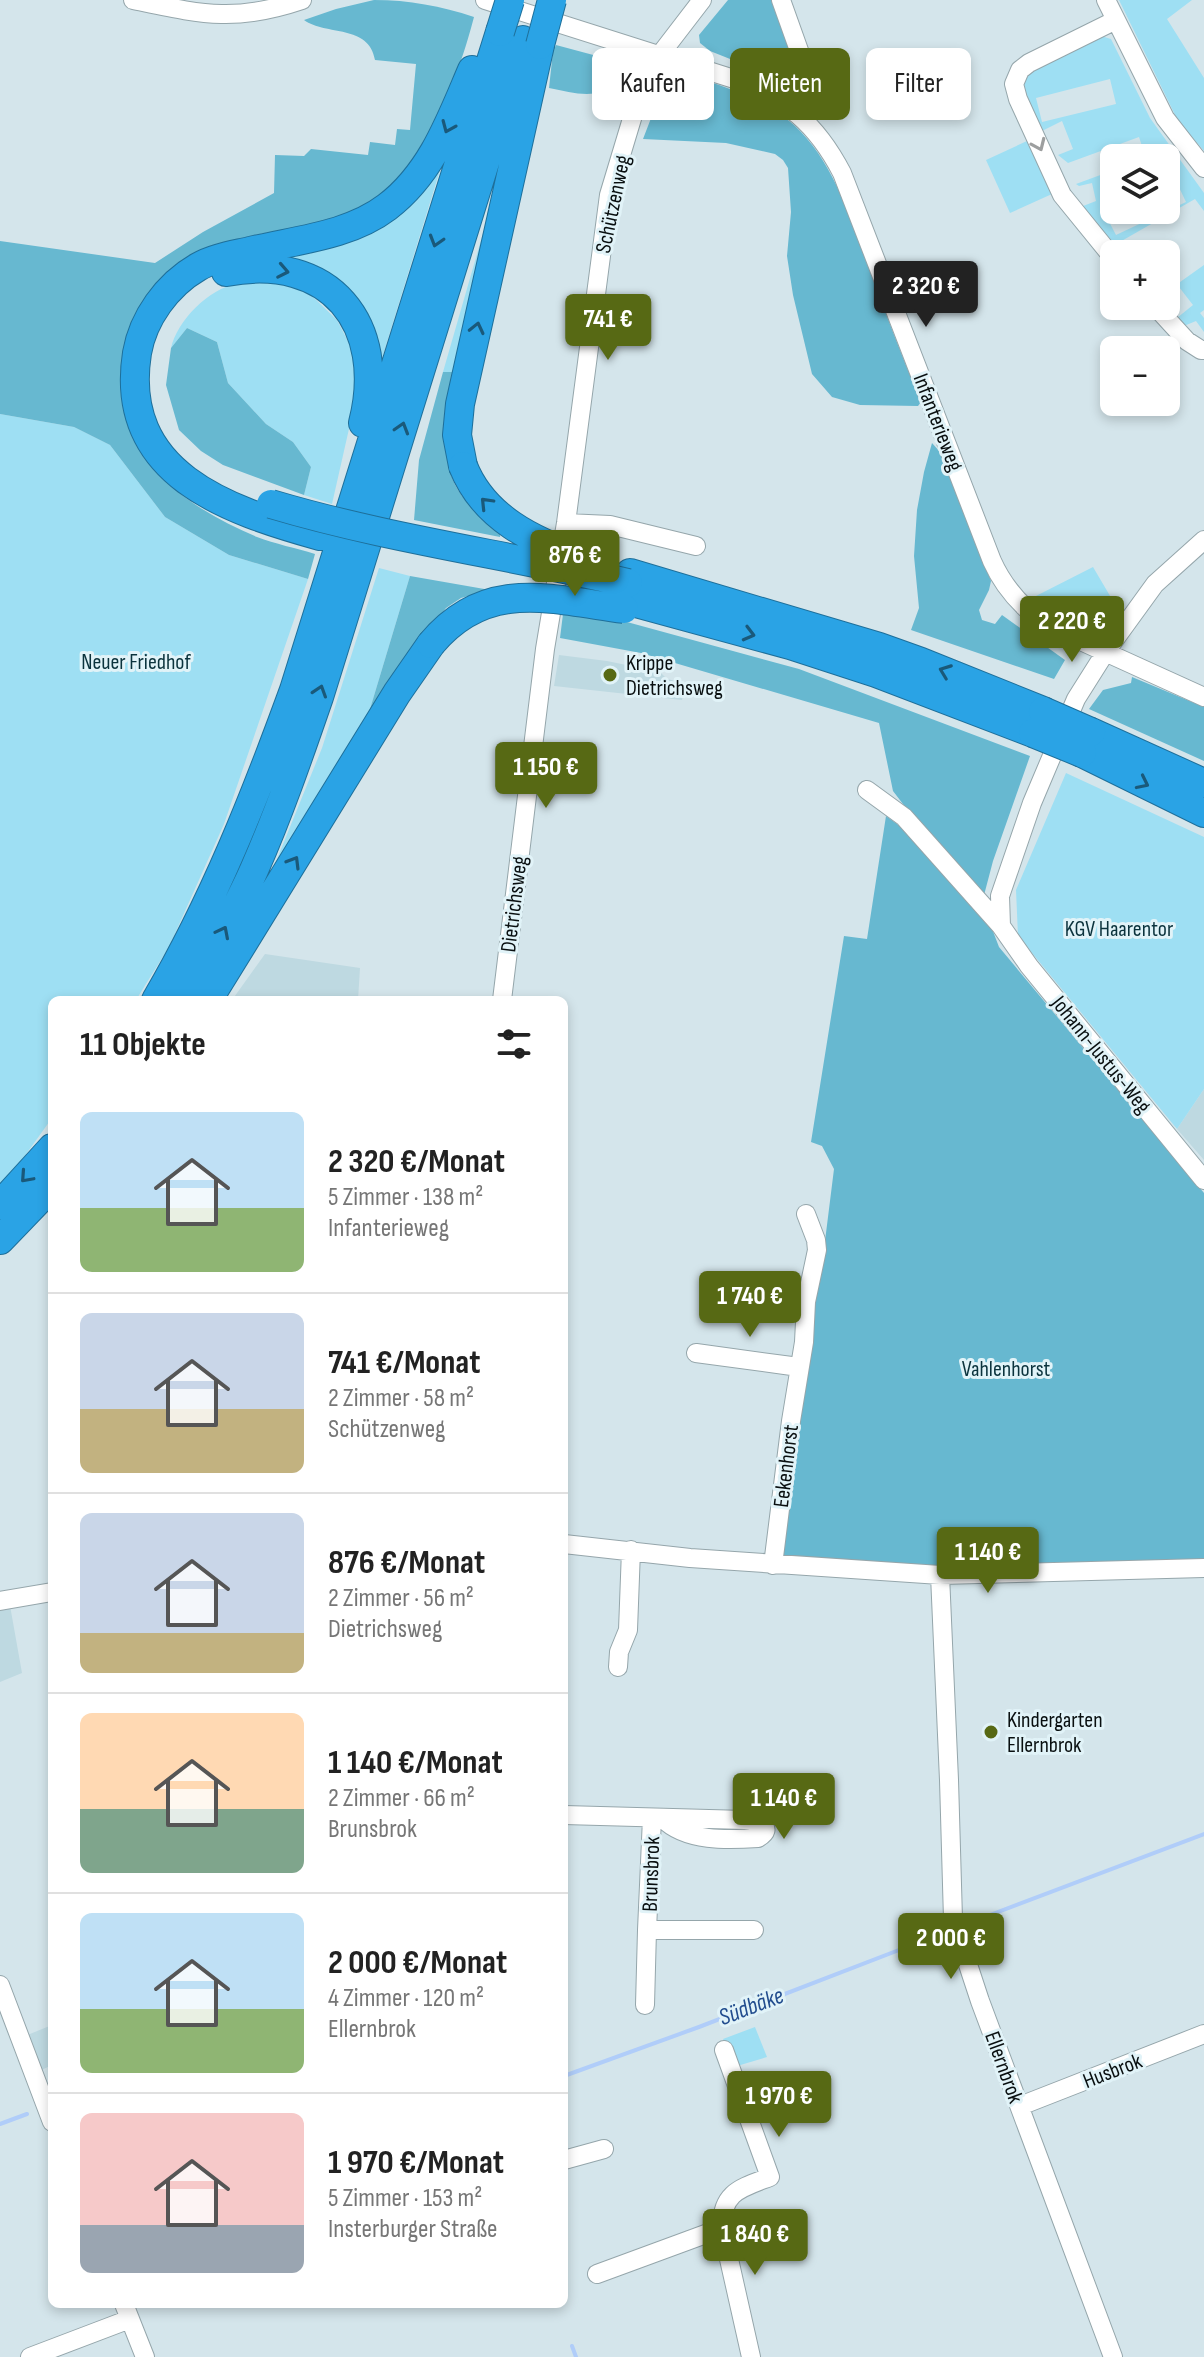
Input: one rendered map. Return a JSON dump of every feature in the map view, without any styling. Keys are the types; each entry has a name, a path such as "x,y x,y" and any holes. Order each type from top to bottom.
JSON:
{"highway":[{"path":"187,996 253,871 285,795 328,668 513,36 498,0"},
{"path":"510,0 513,36 457,435 463,466 478,497 513,526 674,614 790,645 1038,722"},
{"path":"535,0 420,174 385,209 359,224 201,265 168,291 147,322 139,343 134,384 145,431 171,469 214,499 538,563 627,591 737,606 879,647 1087,743 1204,783"},
{"path":"158,996 200,920 258,790 513,36 552,0"},
{"path":"269,512 197,470 176,451 163,433 151,396 152,359 157,339 173,310 204,282 247,268 292,272 314,280 337,296 353,317 365,342 370,367 369,391 349,476 351,510"},
{"path":"210,996 397,693 431,644 454,621 477,606 505,598 627,591"},
{"path":"1087,743 1204,813"},
{"path":"0,1205 48,1152"},
{"path":"0,1240 48,1192"}],"street":[{"path":"133,0 221,16 253,13 302,0"},
{"name":"Infanterieweg","path":"485,0 634,48"},
{"name":"Schützenweg","path":"665,48 702,0"},
{"path":"781,0 799,48"},
{"path":"1106,0 1165,118 1204,168"},
{"path":"1100,242 1062,195 1014,84 1020,70 1029,63 1116,20"},
{"name":"Schützenweg","path":"558,571 609,195 632,120"},
{"name":"Infanterieweg","path":"803,120 820,136 842,173 998,574 1016,600 1039,620 1204,697"},
{"path":"1168,320 1187,341 1204,350"},
{"path":"566,523 610,525 696,546"},
{"path":"1001,926 1000,896 1032,803 1076,699 1155,584 1204,540"},
{"name":"Dietrichsweg","path":"502,996 545,649 558,571"},
{"name":"Johann-Justus-Weg","path":"867,790 904,817 1001,926 1029,966 1204,1180"},
{"name":"Eekenhorst","path":"773,1565 804,1342 806,1302 817,1250 806,1214"},
{"path":"696,1353 799,1367"},
{"path":"568,1544 773,1565 940,1575 1204,1568"},
{"path":"618,1667 619,1652 628,1630 631,1550"},
{"name":"Ellernbrok","path":"940,1575 953,1919 980,2001 1113,2357"},
{"path":"0,1601 48,1593"},
{"name":"Brunsbrok","path":"568,1815 657,1818 647,1930 645,2005"},
{"name":"Brunsbrok","path":"647,1930 754,1930"},
{"path":"0,1985 48,2111"},
{"name":"Husbrok","path":"1020,2106 1204,2034"},
{"path":"724,2050 770,2177 736,2190 722,2214 722,2228 751,2357"},
{"path":"568,2159 604,2149"},
{"path":"597,2274 722,2228"},
{"path":"30,2357 127,2311 145,2357"}],"shaded area":[{"name":"Krippe Dietrichsweg","path":"559,655 660,672 667,679 684,683 682,700 554,686"},
{"path":"265,954 360,968 358,996 235,996"},
{"path":"1204,1089 1204,1160 1177,1129"},
{"path":"9,1600 22,1673 0,1682 0,1602"},
{"path":"48,2027 48,2067 33,2074 20,2038"}],"green space":[{"path":"374,0 425,4 474,17 438,118 410,166 394,186 362,210 330,221 226,243 132,339 124,351 121,366 123,397 133,435 159,473 175,490 214,516 264,539 315,554 308,579 229,555 165,517 110,445 74,427 0,414 0,241 155,263 274,193 275,155 304,156 311,149 368,155 370,142 395,145 397,129 410,130 416,64 375,60 371,49 356,36 304,20"},
{"path":"728,0 772,0 791,48 730,48 730,59 714,53 714,48 706,48 700,43 699,35"},
{"path":"1119,0 1192,0 1167,19 1204,78 1204,151 1178,121"},
{"path":"1101,36 1111,39 1150,118 1169,144 1141,144 1139,137 1120,144 1100,144 1100,151 1068,163 1058,155 1073,149 1062,121 1040,132 1021,89 1027,72","holes":["1110,79 1116,104 1042,122 1036,98"]},
{"path":"556,45 592,55 592,94 549,88"},
{"path":"714,83 730,88 730,120 788,120 794,125 820,156 847,209 921,402 918,406 860,405 832,397 812,374 787,256 791,212 788,168 783,160 775,154 726,143 643,139 650,120 714,120"},
{"path":"513,129 458,372 443,372"},
{"path":"1027,141 1052,194 1010,213 986,160"},
{"path":"1180,160 1204,193 1204,211 1195,199 1180,208 1186,202 1180,189"},
{"path":"441,167 379,368 372,335 271,260"},
{"path":"1100,175 1100,224 1110,224 1116,235 1139,224 1151,224 1123,240 1105,240 1078,208 1096,201 1092,183 1076,184"},
{"path":"1204,265 1204,310 1200,313 1204,318 1204,332 1196,321 1179,328 1172,322 1180,320 1180,316 1193,305 1180,288 1180,282"},
{"path":"275,281 310,294 337,320 353,351 358,389 332,504 304,495 311,467 293,442 266,424 228,383 217,342 187,328 171,348 180,327 205,299 237,284"},
{"path":"187,328 217,342 228,383 266,424 293,442 311,467 304,495 223,465 201,451 179,430 166,385 171,348"},
{"path":"443,372 458,372 447,436 449,467 454,482 475,509 501,529 500,537 414,520 419,460"},
{"name":"Neuer Friedhof","path":"0,414 74,427 110,445 165,517 229,555 308,579 224,824 169,947 138,996 48,996 48,1124 0,1186"},
{"path":"932,443 940,452 991,581 979,610 982,620 995,624 1002,615 1065,660 1054,679 911,630 919,608 914,556 917,510"},
{"path":"1093,567 1116,606 1102,620 1089,622 1072,618 1034,597"},
{"path":"379,568 410,576 364,729 262,896 322,748"},
{"path":"410,576 490,590 461,598 446,608 380,695 364,729"},
{"path":"563,614 627,622 799,669 1030,756 983,899 932,842 893,791 879,723 641,653 560,638"},
{"path":"1132,677 1204,707 1204,761 1089,709 1103,690 1131,683"},
{"name":"KGV Haarentor","path":"1066,773 1204,837 1204,1089 1177,1129 1018,936 1016,890"},
{"name":"Vahlenhorst","path":"886,816 915,837 989,921 999,947 1204,1193 1204,1561 936,1572 778,1558 787,1477 823,1257 834,1169 822,1146 811,1142 844,936 867,939"},
{"path":"755,2027 767,2057 737,2066 723,2039"}],"waterway":[{"name":"Südbäke","path":"969,1923 1204,1834"},
{"name":"Südbäke","path":"568,2075 938,1935"},
{"name":"Südbäke","path":"0,2124 27,2114"},
{"path":"572,2346 576,2357"}],"place":[{"name":"Krippe Dietrichsweg","path":"610,675"},
{"name":"Kindergarten Ellernbrok","path":"991,1732"}]}
